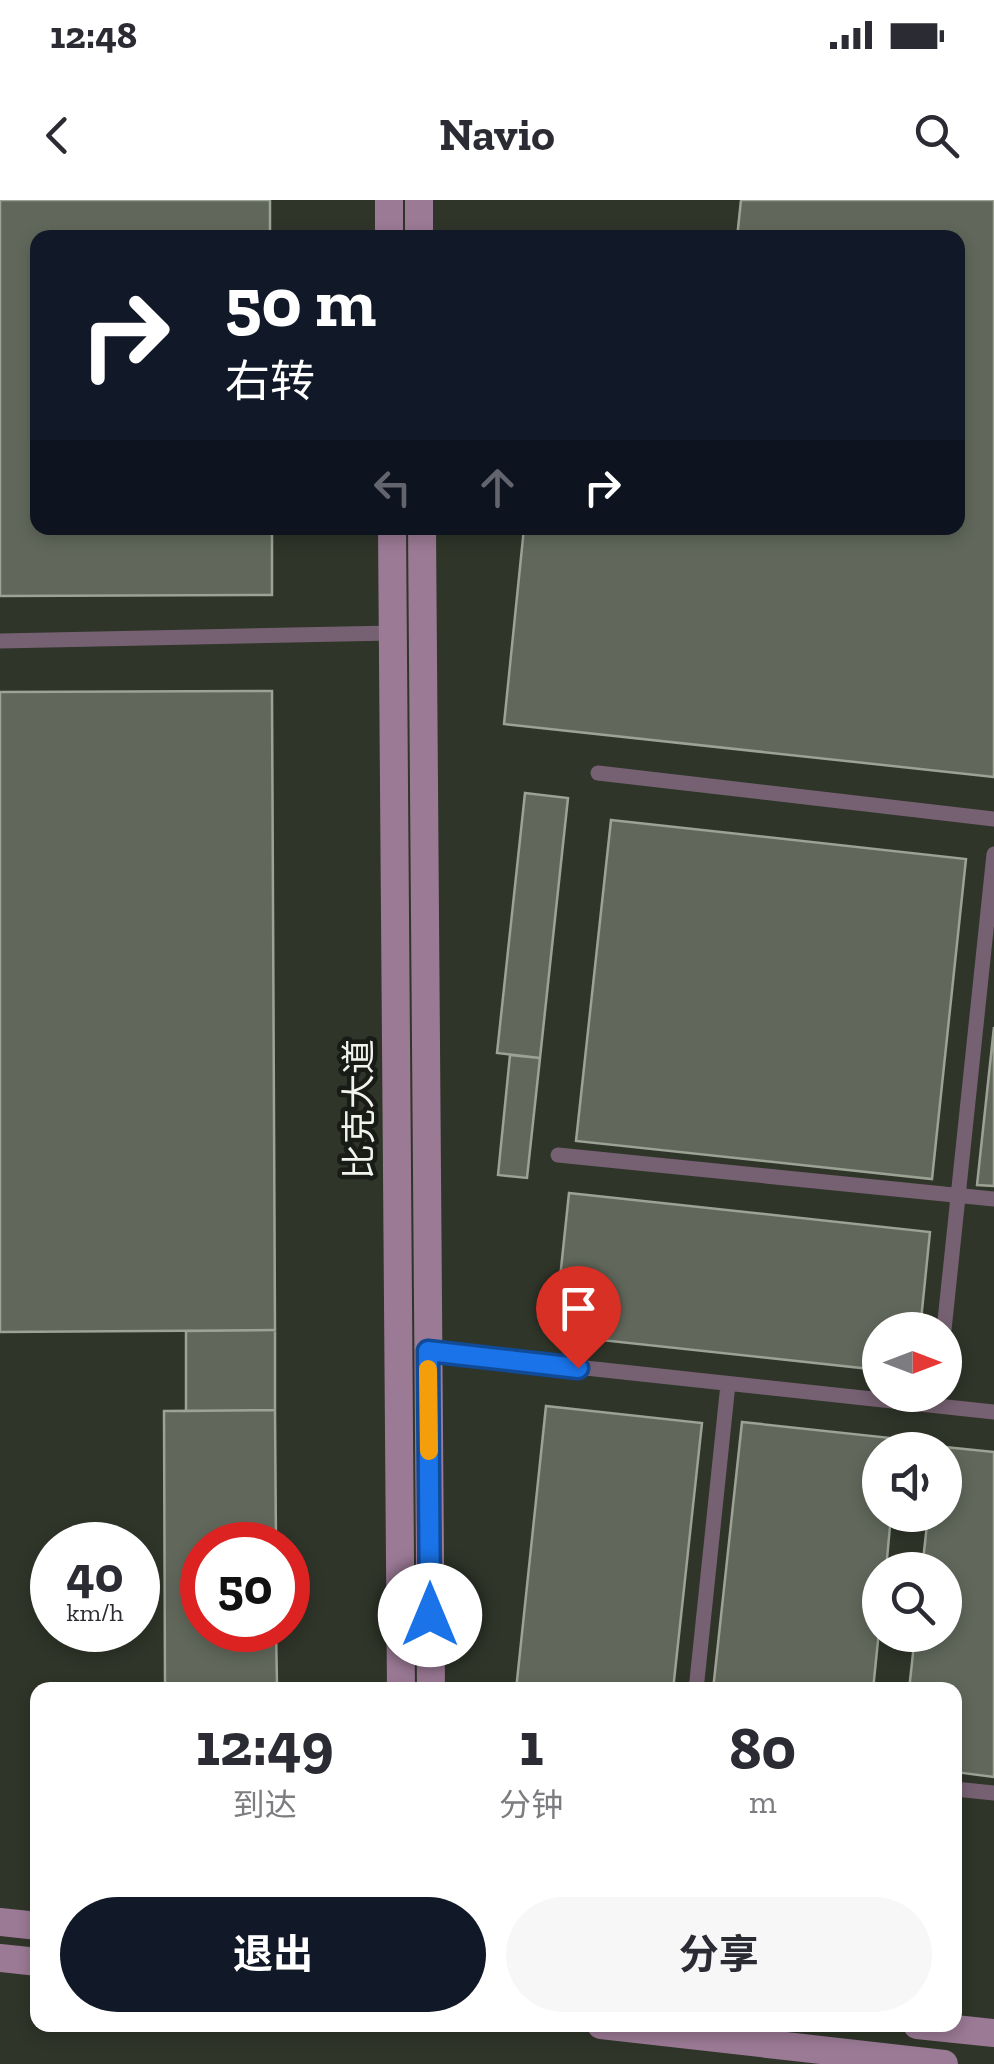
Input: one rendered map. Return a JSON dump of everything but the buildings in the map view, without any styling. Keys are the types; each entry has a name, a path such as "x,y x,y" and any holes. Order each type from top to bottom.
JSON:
{"main road":[{"path":"389,200 389,230"},
{"path":"419,200 419,230"},
{"name":"比克大道","path":"392,535 400,1682"},
{"name":"比克大道","path":"422,535 431,1682"},
{"path":"0,1922 30,1925"},
{"path":"0,1958 30,1961"},
{"path":"962,2030 994,2034"},
{"path":"663,2032 944,2064"}],"lane":[{"path":"0,641 393,633"},
{"path":"598,774 994,818"},
{"path":"946,1312 994,854"},
{"path":"558,1155 994,1199"},
{"path":"428,1351 728,1384 862,1394"},
{"path":"697,1682 728,1384"},
{"path":"962,1405 994,1412"},
{"path":"962,1790 994,1793"}],"slow traffic":[{"path":"428,1369 429,1451"}],"route":[{"path":"430,1615 428,1351 578,1368"}]}
